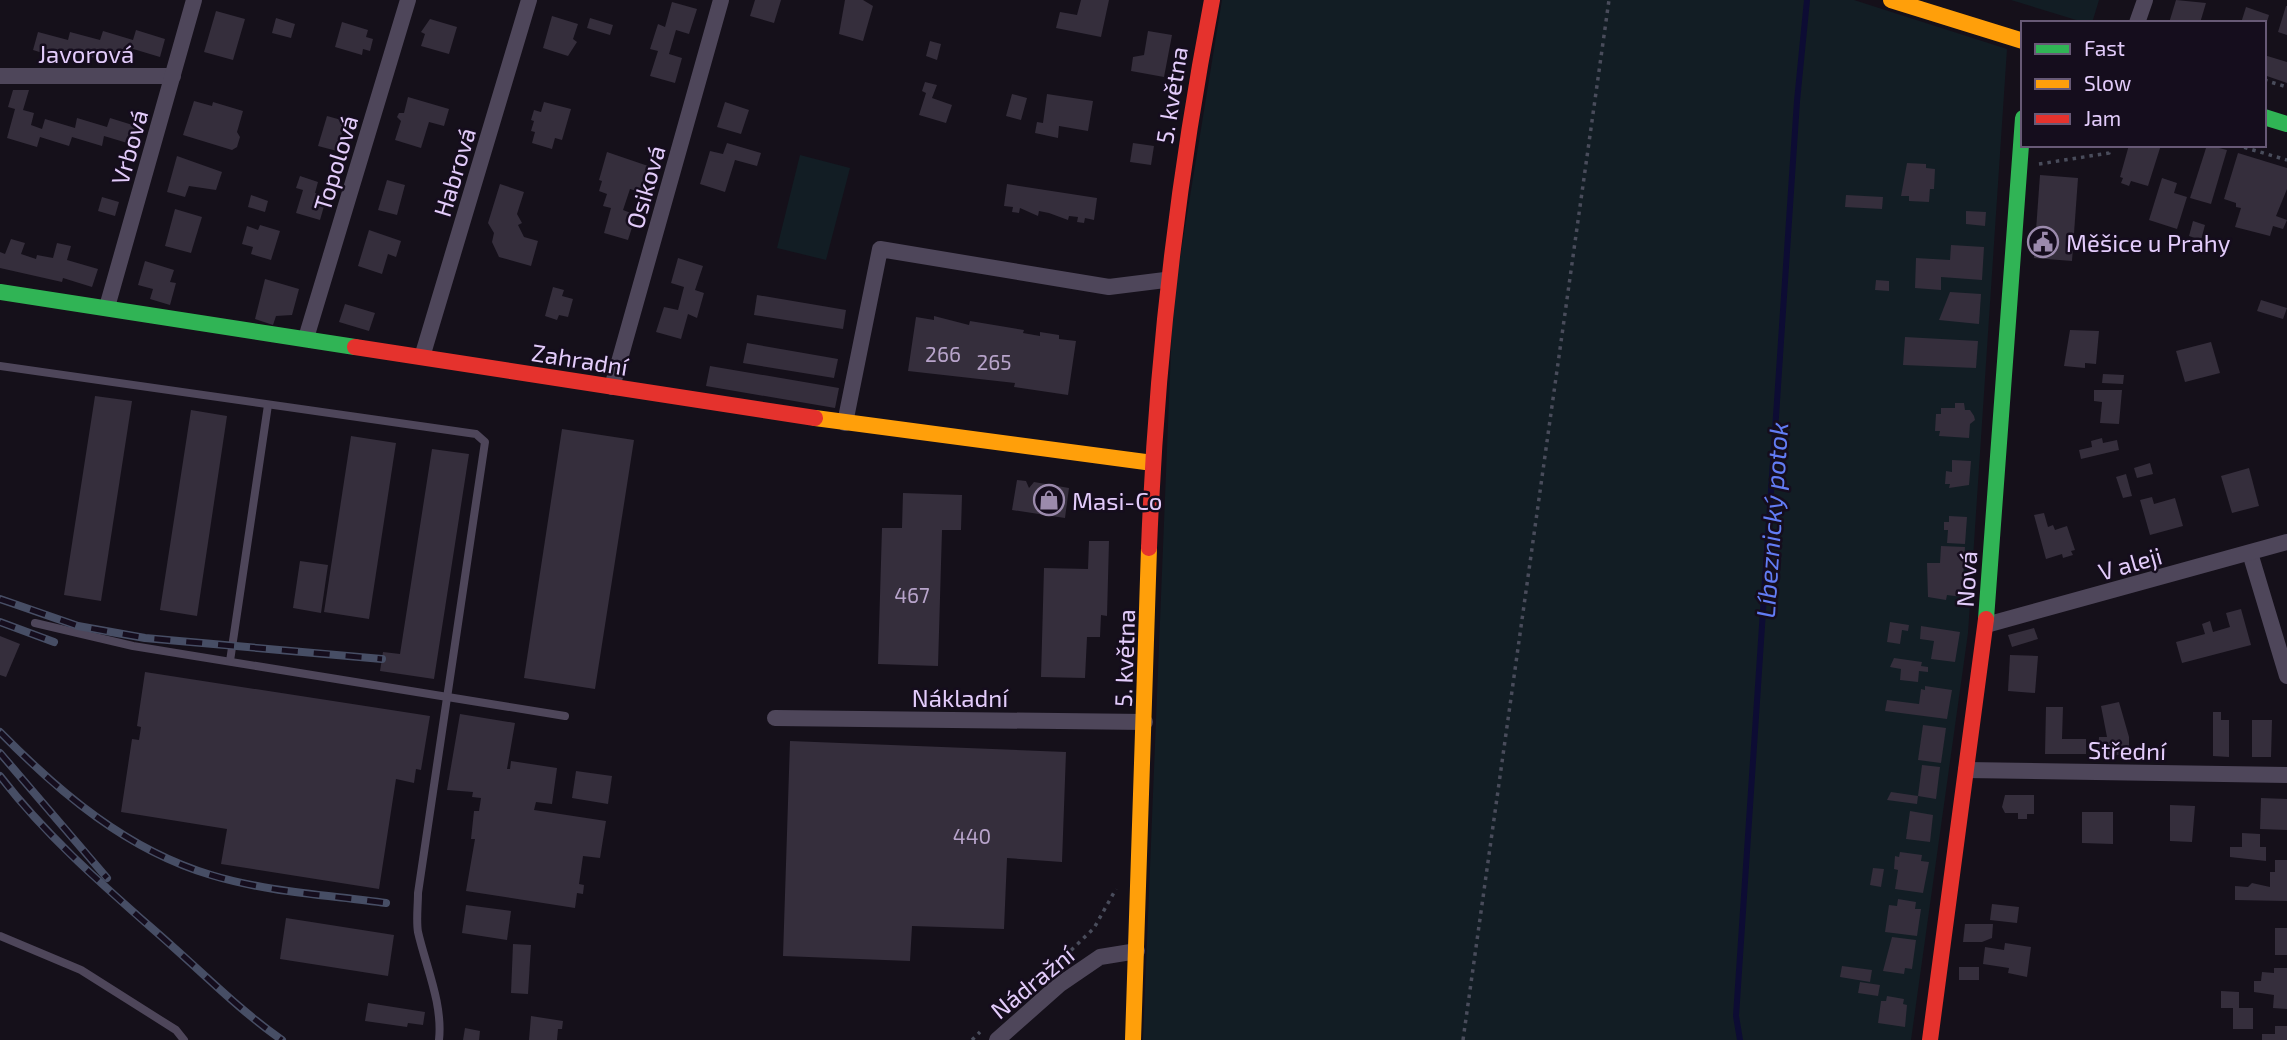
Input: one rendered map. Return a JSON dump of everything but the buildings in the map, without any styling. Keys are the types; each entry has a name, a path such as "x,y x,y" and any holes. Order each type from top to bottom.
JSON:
{"street":[{"name":"Vrbová","path":"107,307 194,0"},
{"name":"Topolová","path":"306,338 408,0"},
{"name":"Habrová","path":"422,357 529,0"},
{"name":"Osiková","path":"612,387 721,0"},
{"name":"5. května","path":"1133,1039 1153,463 1166,280 1212,0"},
{"path":"1891,0 2021,40"},
{"path":"2138,21 2145,0"},
{"name":"Javorová","path":"0,75 173,76"},
{"path":"2266,118 2287,124"},
{"name":"Nová","path":"1930,1040 1986,625 2021,147"},
{"path":"845,423 880,249 1110,287 1166,280"},
{"name":"Zahradní","path":"0,292 845,423 1153,463"},
{"name":"V aleji","path":"1986,625 2287,542"},
{"path":"2250,553 2287,676"},
{"name":"Nákladní","path":"775,718 1145,722"},
{"name":"Střední","path":"1966,770 2287,775"},
{"name":"Nádražní","path":"997,1040 1059,985 1100,957 1136,951"}],"lane":[{"path":"0,366 476,434 485,442 418,893 417,928 433,984 440,1027 439,1040"},
{"path":"230,661 268,405"},
{"path":"35,623 133,646 565,716"},
{"path":"0,936 81,970 176,1030 184,1040"}],"path":[{"path":"1463,1040 1609,0"},
{"path":"2266,81 2287,87"},
{"path":"2020,167 2109,153 2110,147"},
{"path":"2243,147 2287,160"},
{"path":"1051,969 1094,928 1110,905 1119,883"},
{"path":"972,1040 989,1024"}],"shaded area":[{"path":"1222,0 1854,0 2007,49 1968,633 1911,1040 1143,1040 1173,301"},
{"path":"2011,0 2099,0 2093,21 2079,21"},
{"path":"800,155 850,168 826,260 777,248"}],"waterway":[{"name":"Líbeznický potok","path":"1740,1040 1736,1016 1797,101 1807,0"}],"railway":[{"path":"0,599 78,626 145,638 382,659"},
{"path":"0,622 54,642"},
{"path":"0,732 46,777 96,817 151,851 180,864 232,881 386,903"},
{"path":"0,753 107,878"},
{"path":"0,776 39,822 82,865 226,995 282,1040"}],"traffic: fast":[{"path":"2266,118 2287,124"},
{"path":"1986,619 2021,145"},
{"path":"0,292 355,347"}],"traffic: slow":[{"path":"1891,0 2021,40"},
{"path":"815,418 1153,463"},
{"path":"1133,1040 1149,548"}],"traffic: jam":[{"path":"1149,548 1157,410 1170,273 1188,136 1212,0"},
{"path":"355,347 815,418"},
{"path":"1930,1040 1986,619"}],"place":[{"name":"Měšice u Prahy","path":"2043,242"},
{"name":"Masi-Co","path":"1049,500"}]}
